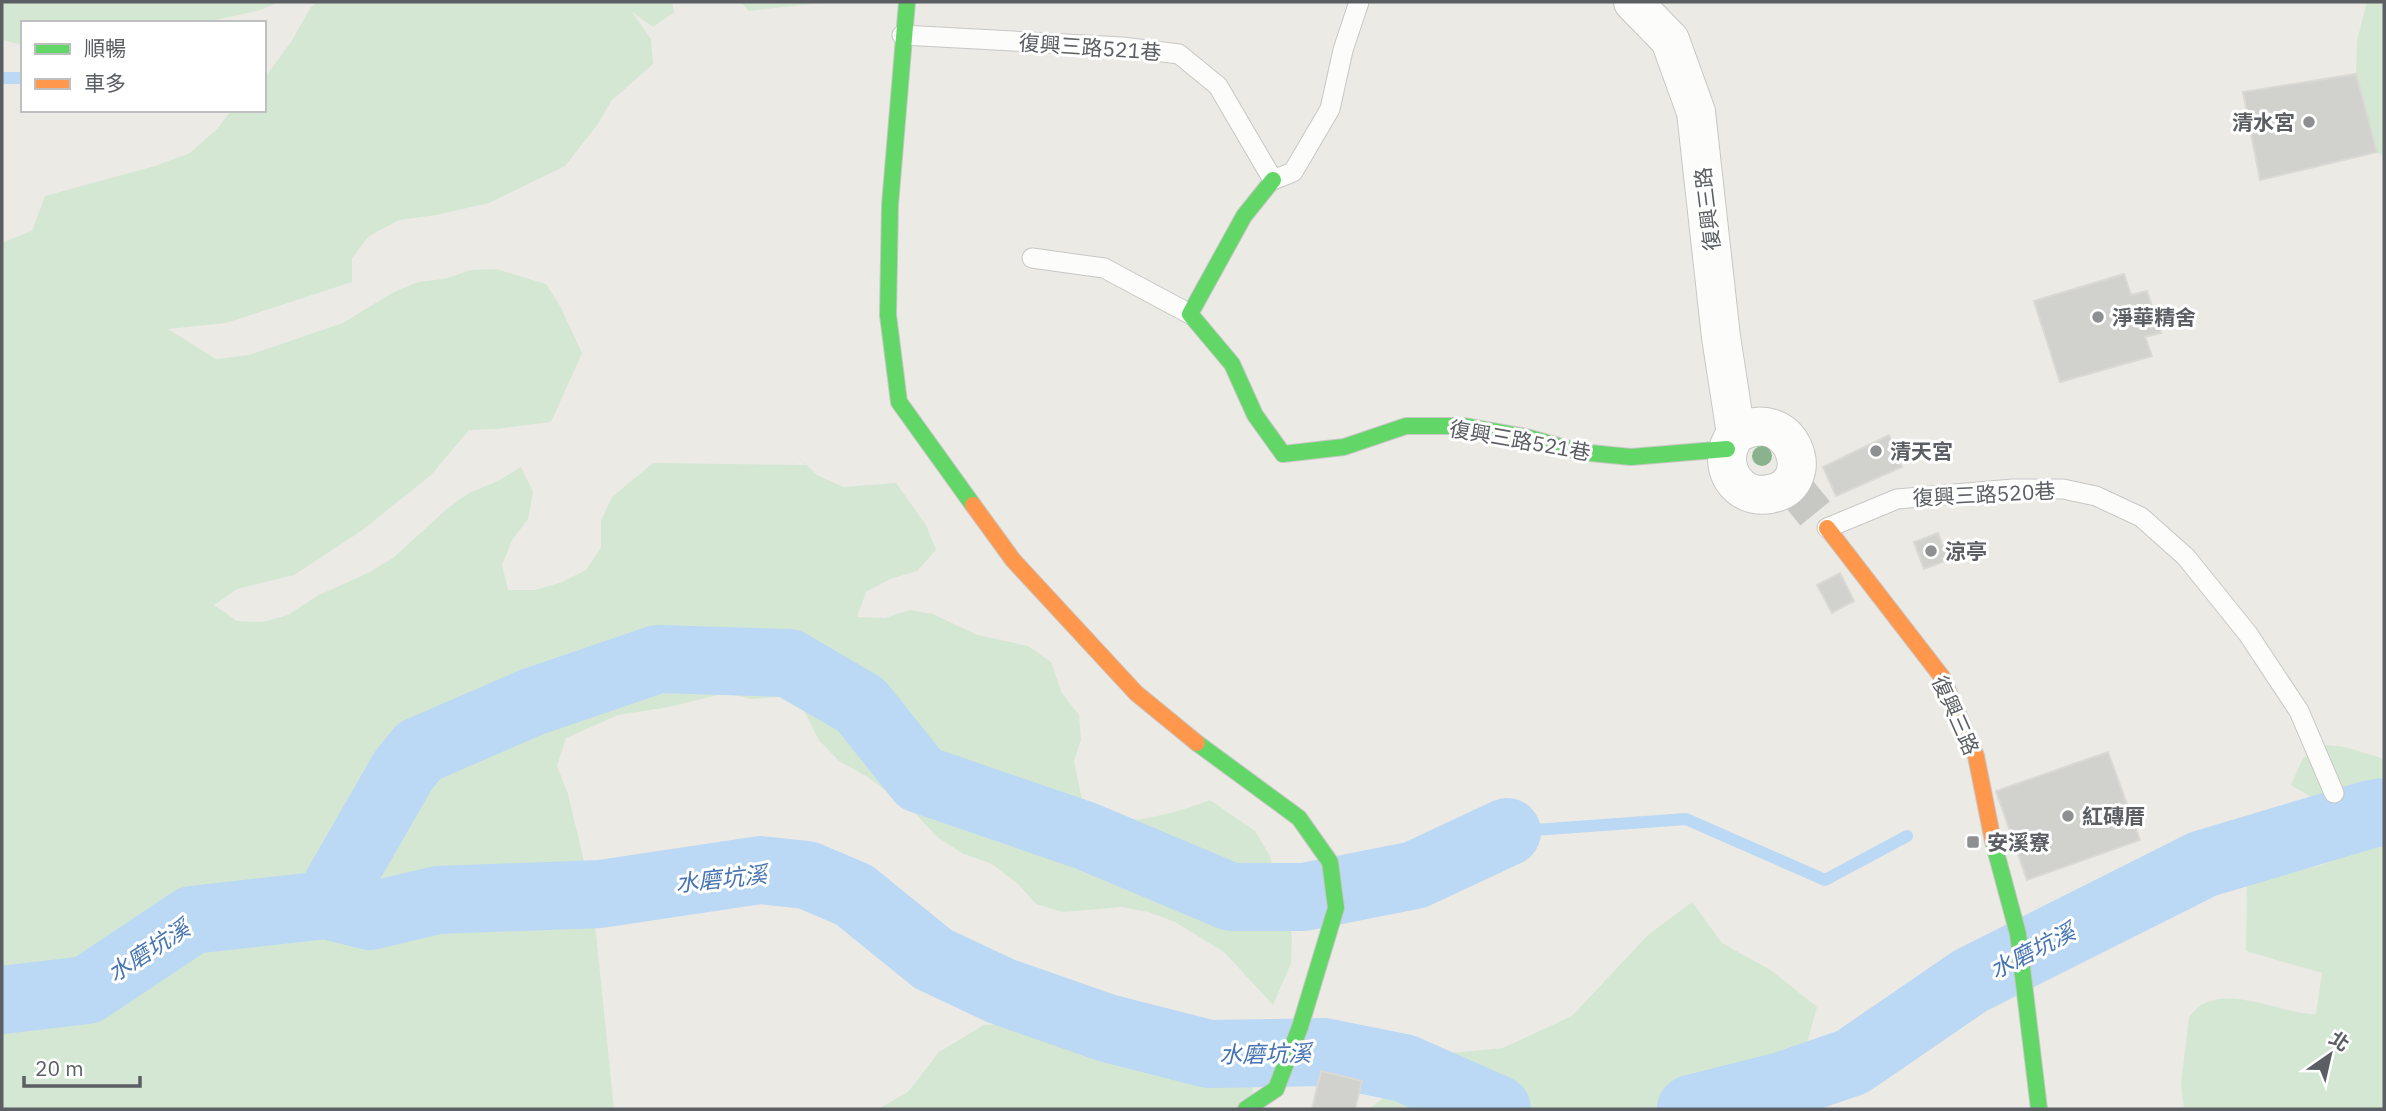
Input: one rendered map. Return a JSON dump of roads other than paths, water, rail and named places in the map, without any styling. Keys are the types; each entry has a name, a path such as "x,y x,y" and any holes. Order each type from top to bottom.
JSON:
{"street":[{"path":"907,2 902,35 890,205 888,315 899,402 1013,560 1136,693 1216,759 1299,818 1330,862 1336,908 1300,1027 1276,1090 1246,1109"},
{"name":"復興三路","path":"1633,2 1670,40 1696,112 1732,441"},
{"path":"1190,314 1244,216 1273,180"},
{"name":"復興三路521巷","path":"1190,314 1232,364 1255,415 1283,454 1344,447 1406,426 1464,426 1526,437 1580,452 1631,457 1732,441"},
{"name":"復興三路","path":"1827,528 1942,677 1976,756 1990,831 2018,934 2039,1109"}],"lane":[{"path":"1273,180 1293,172 1330,109 1343,50 1359,2"},
{"name":"復興三路521巷","path":"902,35 1122,47 1179,54 1218,86 1273,180"},
{"path":"1032,258 1104,268 1190,314"},
{"name":"復興三路520巷","path":"1827,528 1897,499 2013,489 2063,489 2096,496 2141,517 2186,557 2248,634 2299,711 2334,793"}],"waterway":[{"path":"2,78 21,78"},
{"path":"326,905 403,771 419,751 532,702 658,659 789,663 861,705 920,779 1086,836 1231,897 1304,897 1415,875 1507,832"},
{"name":"水磨坑溪","path":"1691,1109 1782,1086 1852,1062 1970,981 2203,864 2384,812"},
{"path":"1507,832 1686,819 1825,880 1907,836"},
{"name":"水磨坑溪","path":"2,1000 87,990 192,920 326,905 370,916 438,900 600,894 760,870 807,875 854,895 933,959 1001,991 1107,1028 1209,1054 1324,1052 1404,1068 1497,1109"}],"tunnel":[{"path":"1791,484 1827,528"}],"place":[{"name":"清水宮","path":"2309,122"},
{"name":"淨華精舍","path":"2098,317"},
{"name":"清天宮","path":"1876,451"},
{"name":"涼亭","path":"1931,551"},
{"name":"紅磚厝","path":"2068,816"},
{"name":"安溪寮","path":"1973,842"}]}
